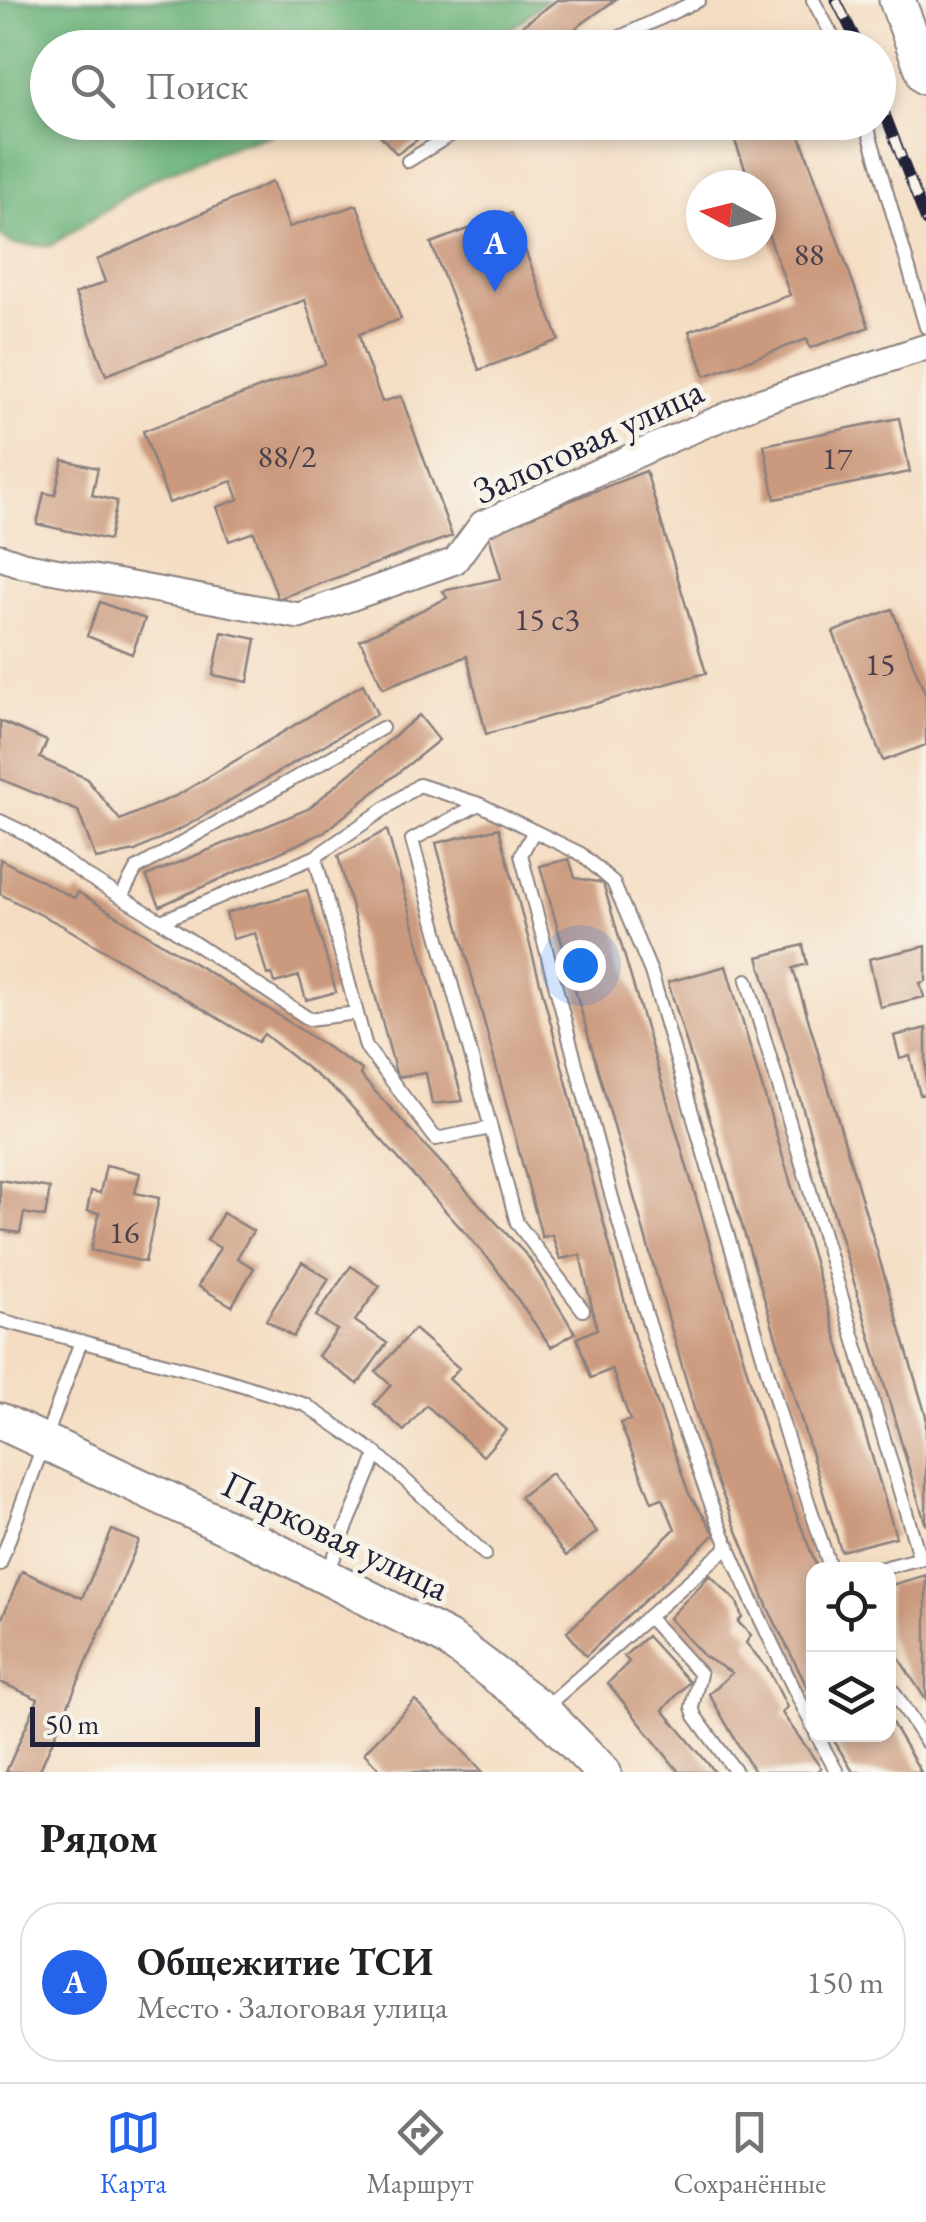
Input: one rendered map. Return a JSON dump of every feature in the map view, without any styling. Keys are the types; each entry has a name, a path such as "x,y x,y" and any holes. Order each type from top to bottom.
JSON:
{"street":[{"path":"898,0 926,78"},
{"name":"Залоговая улица","path":"0,557 22,566 299,616 455,562 482,524 669,440 759,402 926,347"},
{"name":"Парковая улица","path":"0,1421 447,1638 542,1710 603,1772"}],"lane":[{"path":"635,30 699,0"},
{"path":"814,0 830,30"},
{"path":"408,161 442,140"},
{"path":"871,140 926,327"},
{"path":"120,897 136,869 382,728"},
{"path":"162,921 315,857 419,784 478,804 534,830 581,854 613,882 651,972 786,1435 828,1562"},
{"path":"478,804 412,840 517,1223 583,1310"},
{"path":"0,821 25,833 309,1019 357,1013"},
{"path":"534,830 521,855 650,1330 729,1546 806,1714"},
{"path":"315,857 366,1046 436,1139 491,1128"},
{"path":"747,980 923,1558 896,1565"},
{"path":"0,1320 306,1404 376,1454 486,1554"},
{"path":"0,1564 82,1341"},
{"path":"326,1576 376,1454"},
{"path":"542,1710 729,1546"},
{"path":"649,1618 700,1674 692,1708 694,1716 736,1772"},
{"path":"896,1695 926,1742"},
{"path":"820,1742 837,1772"}],"green space":[{"path":"0,0 547,0 509,30 30,30 30,140 253,140 152,179 50,246 13,244 0,236"}],"building":[{"path":"557,0 615,0 573,30 516,30"},
{"path":"384,140 417,140 397,154"},
{"path":"735,140 801,140 869,327 810,348 807,339 705,376 689,331 790,295 776,256 776,170 746,170"},
{"path":"272,182 289,227 357,205 401,319 359,334 363,351 382,402 401,396 452,536 278,599 254,532 229,541 217,507 239,499 232,481 169,503 143,431 325,364 305,300 106,375 75,294 105,282 97,260"},
{"path":"511,213 559,340 479,370 431,243"},
{"path":"899,418 910,472 775,499 764,445"},
{"path":"63,460 98,468 92,495 117,501 109,540 37,524 44,493 55,495"},
{"path":"646,471 706,673 486,734 467,656 383,688 360,640 447,598 443,591 501,578 488,533"},
{"path":"100,602 145,619 132,654 87,636"},
{"path":"892,609 926,696 926,745 883,761 833,632"},
{"path":"222,632 256,639 248,682 213,675"},
{"path":"363,684 377,714 188,825 135,851 96,859 78,811 0,779 0,721 47,741 40,758 86,778 120,820 178,795"},
{"path":"419,715 439,740 323,833 160,906 146,876 308,809"},
{"path":"499,828 634,1337 689,1494 715,1534 586,1656 567,1632 675,1529 662,1498 652,1502 620,1423 630,1420 612,1369 591,1378 577,1338 597,1329 580,1255 560,1259 552,1235 542,1237 436,843"},
{"path":"387,830 463,1101 432,1104 426,1073 397,1077 338,856"},
{"path":"0,859 74,898 78,892 362,1070 360,1075 529,1258 575,1333 551,1347 493,1264 342,1096 264,1034 258,1042 63,926 0,894"},
{"path":"569,859 575,878 603,883 768,1441 815,1562 806,1562 806,1685 768,1608 709,1461 540,866"},
{"path":"307,890 336,992 306,1000 299,976 275,983 272,974 267,975 255,933 233,939 226,913"},
{"path":"803,945 807,964 793,968 926,1416 926,1526 758,957"},
{"path":"926,946 926,981 920,983 924,997 880,1007 869,959"},
{"path":"726,966 896,1537 841,1551 668,982"},
{"path":"926,1028 926,1094 920,1095 910,1056 900,1059 894,1036"},
{"path":"106,1165 140,1173 135,1193 159,1198 145,1262 91,1250 99,1213 87,1211 91,1191 100,1193"},
{"path":"0,1180 50,1188 45,1217 24,1213 20,1233 0,1230"},
{"path":"223,1213 253,1231 237,1258 254,1268 232,1306 198,1286 220,1248 207,1240"},
{"path":"302,1262 329,1279 293,1337 266,1320"},
{"path":"351,1266 380,1286 355,1321 387,1343 358,1384 318,1356 337,1330 316,1316"},
{"path":"414,1329 459,1368 449,1379 506,1430 483,1456 426,1405 404,1431 374,1404 391,1385 376,1372"},
{"path":"551,1473 597,1532 566,1556 520,1497"},
{"path":"112,1530 139,1541 39,1772 6,1772 38,1699 0,1682 0,1623 22,1571 82,1598"},
{"path":"710,1575 737,1602 742,1617 738,1622 751,1635 746,1643 768,1669 787,1707 782,1713 821,1768 817,1772 754,1772 709,1694 732,1673 704,1656 669,1618"},
{"path":"926,1575 926,1700 896,1654 896,1584"},
{"path":"647,1636 689,1682 663,1710 715,1772 679,1772 608,1683 629,1662 624,1656"},
{"path":"415,1700 483,1772 382,1772 364,1753"},
{"path":"896,1730 921,1772 853,1772 835,1742 896,1742"}],"railway":[{"path":"836,0 851,30"},
{"path":"895,140 926,221"}],"place":[{"name":"Общежитие ТСИ","path":"495,292"}]}
